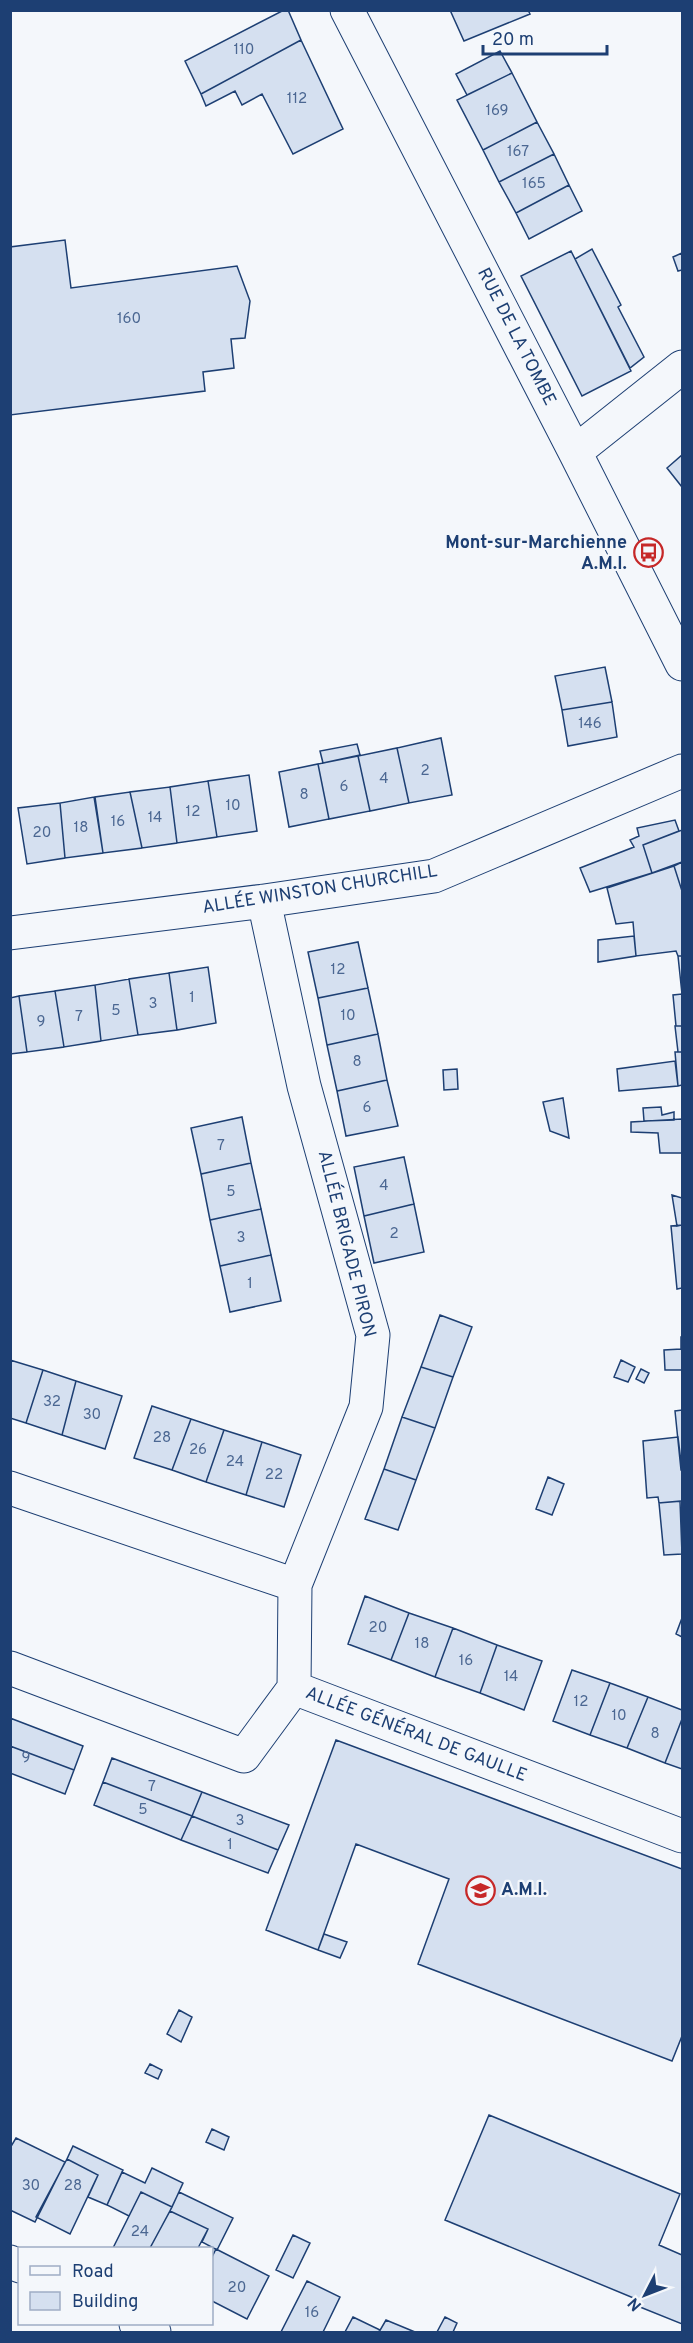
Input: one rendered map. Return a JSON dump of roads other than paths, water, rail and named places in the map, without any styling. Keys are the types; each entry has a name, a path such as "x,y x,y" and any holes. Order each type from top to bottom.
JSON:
{"street":[{"name":"RUE DE LA TOMBE","path":"347,10 682,664"},
{"path":"575,452 682,367"},
{"name":"ALLÉE WINSTON CHURCHILL","path":"10,933 264,901 434,876 682,771"},
{"name":"ALLÉE BRIGADE PIRON","path":"264,901 304,1086 373,1335 366,1407 295,1585 294,1688"},
{"path":"10,1488 295,1585"},
{"name":"ALLÉE GÉNÉRAL DE GAULLE","path":"10,1668 244,1756 294,1688 682,1836"},
{"path":"138,2325 154,2332"}],"place":[{"name":"Mont-sur-Marchienne A.M.I.","path":"648,553"},
{"name":"A.M.I.","path":"480,1890"}]}
